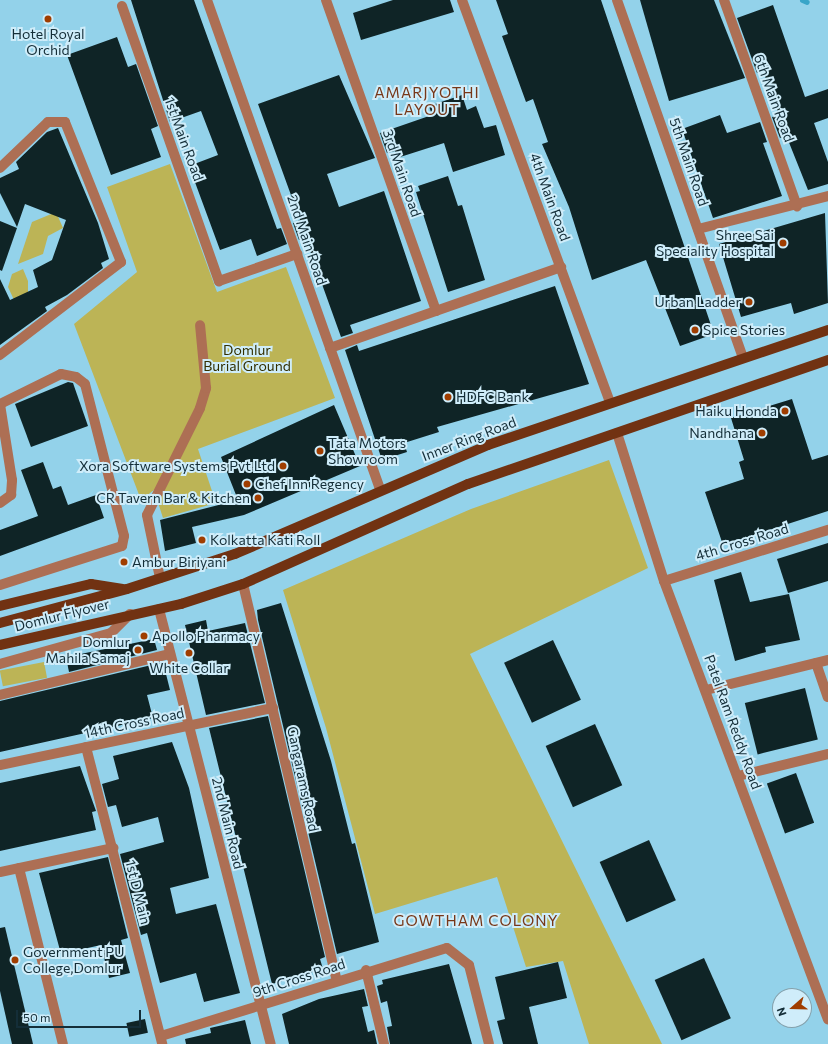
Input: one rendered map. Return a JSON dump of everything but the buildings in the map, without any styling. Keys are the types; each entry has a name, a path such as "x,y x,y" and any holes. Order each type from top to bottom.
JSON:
{"main road":[{"name":"Inner Ring Road","path":"127,589 235,554 380,489 488,445 743,357 828,330"},
{"path":"130,614 159,609 243,584 468,484 828,360"},
{"path":"0,606 91,584 127,589"},
{"name":"Domlur Flyover","path":"0,622 127,589"},
{"name":"Domlur Flyover","path":"0,645 130,614"}],"street":[{"name":"2nd Main Road","path":"207,0 380,489"},
{"name":"3rd Main Road","path":"326,0 436,311"},
{"name":"4th Main Road","path":"462,0 610,403"},
{"name":"5th Main Road","path":"617,0 743,357"},
{"name":"6th Main Road","path":"724,0 797,206"},
{"name":"1st Main Road","path":"122,6 219,281 297,254"},
{"path":"0,168 48,122 65,122 121,262 0,355"},
{"path":"698,229 797,206 828,196"},
{"path":"330,348 561,267"},
{"path":"160,578 147,515 200,408 206,388 200,325"},
{"path":"0,503 11,495 12,480 0,404 61,374 76,377 85,384 124,536 122,546 0,585"},
{"name":"Patel Ram Reddy Road","path":"616,433 664,581 828,1019"},
{"name":"4th Cross Road","path":"664,581 828,530"},
{"name":"Gangarams Road","path":"243,584 273,708 301,839 337,981"},
{"name":"2nd Main Road","path":"159,609 271,1044"},
{"path":"0,664 111,633 130,614"},
{"path":"0,695 170,654"},
{"path":"706,690 828,660"},
{"path":"816,663 828,696"},
{"name":"14th Cross Road","path":"0,765 273,708"},
{"name":"1st D Main","path":"86,747 162,1040"},
{"path":"738,776 828,754"},
{"path":"0,872 112,848"},
{"path":"19,868 63,1044"},
{"name":"9th Cross Road","path":"162,1040 366,970 447,948 469,965 489,1044"},
{"path":"366,970 384,1044"}],"green space":[{"name":"Domlur Burial Ground","path":"170,164 217,292 286,267 335,398 198,449 216,503 163,518 154,490 141,500 74,324 137,272 107,187"},
{"path":"56,212 63,228 48,236 43,254 18,264 32,222"},
{"path":"23,269 28,281 28,293 14,300 8,287 12,274"},
{"path":"609,460 648,568 470,654 662,1044 589,1044 563,961 526,967 497,877 375,914 326,728 283,590 471,509"},
{"path":"44,662 47,678 3,686 0,671"}],"waterway":[{"path":"802,0 807,2"}],"place":[{"name":"Hotel Royal Orchid","path":"48,19"},
{"name":"Shree Sai Speciality Hospital","path":"783,243"},
{"name":"Urban Ladder","path":"749,302"},
{"name":"Spice Stories","path":"695,330"},
{"name":"HDFC Bank","path":"448,397"},
{"name":"Haiku Honda","path":"785,411"},
{"name":"Nandhana","path":"762,433"},
{"name":"Tata Motors Showroom","path":"320,451"},
{"name":"Xora Software Systems Pvt Ltd","path":"283,466"},
{"name":"Chef Inn Regency","path":"247,484"},
{"name":"CR Tavern Bar & Kitchen","path":"258,498"},
{"name":"Kolkatta Kati Roll","path":"202,540"},
{"name":"Ambur Biriyani","path":"124,562"},
{"name":"Apollo Pharmacy","path":"144,636"},
{"name":"Domlur Mahila Samaj","path":"138,650"},
{"name":"White Collar","path":"189,653"},
{"name":"Government PU College,Domlur","path":"15,960"}],"district":[{"name":"AMARJYOTHI LAYOUT","path":"427,100"},
{"name":"GOWTHAM COLONY","path":"476,921"}]}
